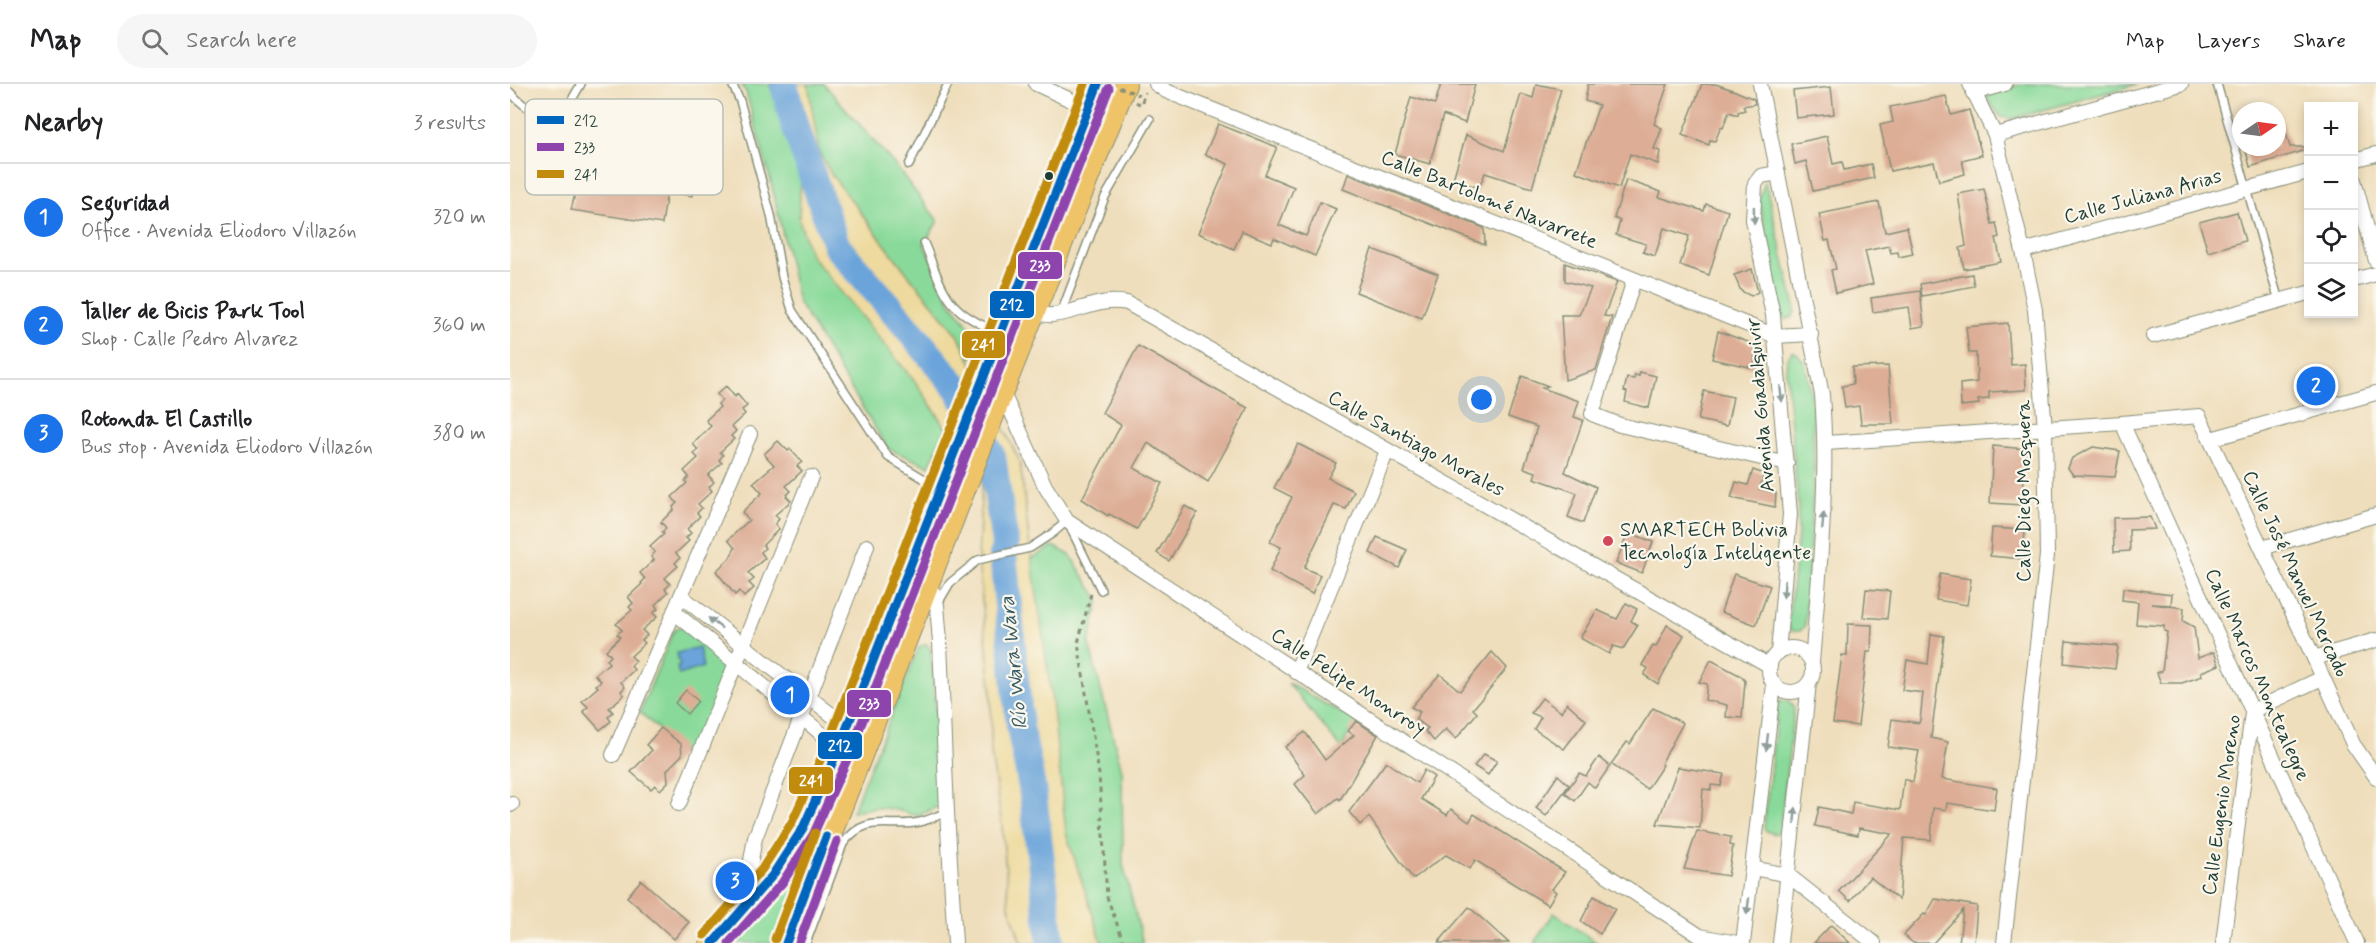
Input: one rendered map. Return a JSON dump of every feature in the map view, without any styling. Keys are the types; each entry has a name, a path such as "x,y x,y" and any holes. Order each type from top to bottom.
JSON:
{"highway":[{"path":"995,388 1001,335 1098,84"},
{"path":"786,943 932,595 961,464 995,388 1033,312 1131,90"},
{"path":"713,943 772,876 803,828 843,738 941,489 961,464"}],"street":[{"path":"1036,84 1088,108"},
{"name":"Calle Bartolomé Navarrete","path":"1156,84 1187,99 1776,336 1810,334"},
{"path":"1760,84 1822,395 1826,443 1826,495 1812,676 1805,688 1792,692 1779,688 1771,678 1770,666 1778,652 1791,648 1797,649 1804,652 1812,663"},
{"path":"1972,88 2005,84"},
{"path":"1995,135 2181,84"},
{"name":"Calle Diego Mosquera","path":"1972,88 1995,135 2023,251 2035,310 2045,428 2047,555 2004,943"},
{"path":"2358,159 2376,154"},
{"name":"Avenida Guadalquivir","path":"1778,173 1761,176 1755,184 1753,220 1776,336 1790,514 1778,652"},
{"name":"Calle Juliana Arias","path":"2023,251 2304,173"},
{"path":"2358,195 2376,261"},
{"path":"2358,279 2376,274"},
{"path":"1634,280 1592,414 1620,425 1787,464"},
{"path":"2153,336 2304,294"},
{"name":"Calle Santiago Morales","path":"1033,312 1051,315 1100,302 1114,300 1127,303 1770,666"},
{"name":"Calle Felipe Monrroy","path":"995,388 1045,486 1066,521 1701,936 1737,943"},
{"path":"2211,439 2376,393"},
{"name":"Calle José Manuel Mercado","path":"2122,423 2199,416 2353,744 2371,763 2376,777"},
{"path":"1826,443 2122,423"},
{"name":"Calle Marcos Montealegre","path":"2122,423 2357,943"},
{"path":"613,756 750,434"},
{"path":"1296,672 1387,451"},
{"path":"679,804 811,477"},
{"path":"2262,548 2376,515"},
{"path":"742,910 755,838 867,546"},
{"path":"932,595 955,943"},
{"path":"681,596 810,697 843,738"},
{"path":"674,612 801,718 843,738"},
{"path":"2314,658 2376,640"},
{"name":"Calle Eugenio Moreno","path":"2223,943 2252,711 2322,678"},
{"path":"1780,943 1809,683"},
{"path":"1743,943 1774,684"},
{"path":"1752,868 1788,875 1874,943"}],"lane":[{"path":"572,99 581,84"},
{"path":"732,84 740,100 771,215 782,277 792,310 888,457 941,489"},
{"path":"909,165 948,84"},
{"path":"2217,84 2279,301"},
{"path":"510,92 525,107"},
{"path":"1061,312 1105,197 1150,118"},
{"path":"924,243 945,291 954,305 967,316 1001,335"},
{"path":"932,595 950,584 978,560 1030,548 1053,533 1066,521 1101,590"},
{"path":"806,943 843,844 851,832 867,825 920,822 947,812"}],"path":[{"path":"1111,84 1131,90 1136,103 1141,105 1145,96"},
{"path":"1095,578 1078,643 1098,774 1107,897 1124,943"}],"green space":[{"path":"741,84 769,84 793,137 801,176 799,219 810,254 917,384 946,429 929,466 888,449 798,302 771,182 746,92"},
{"path":"808,84 824,84 894,164 938,221 924,244 950,302 980,343 970,360 958,335 906,272 831,174 819,152"},
{"path":"2023,84 2138,84 2011,119 2001,117 1987,99 1990,93"},
{"path":"1765,182 1794,303 1795,312 1791,318 1784,319 1780,314 1759,198"},
{"path":"1792,351 1797,353 1805,363 1813,404 1814,476 1805,626 1800,631 1793,631 1788,626 1798,534 1798,502 1786,372 1787,359"},
{"path":"1053,546 1070,555 1099,600 1089,644 1122,771 1123,865 1143,943 1102,943 1066,833 1052,701 1031,559"},
{"path":"684,626 727,663 728,669 692,761 640,712 673,632"},
{"path":"927,644 931,651 943,804 918,816 885,808 870,808 852,812 919,647"},
{"path":"1288,683 1356,721 1341,748"},
{"path":"1781,701 1789,701 1794,709 1780,830 1775,834 1765,831 1764,827 1778,704"},
{"path":"832,793 776,943 731,943 772,899 788,875"},
{"path":"1554,913 1597,943 1534,943"}],"sand":[{"path":"769,84 808,84 819,152 831,174 906,272 958,335 1020,462 1052,701 1066,833 1102,943 1021,943 1009,906 1002,826 991,753 991,689 978,560 982,481 917,384 810,254 799,219 801,177 793,137"}],"water":[{"path":"699,647 703,667 679,675 677,667 680,666 677,653"}],"building":[{"path":"1441,84 1475,84 1465,123 1443,115 1430,164 1395,154 1411,97 1435,104"},
{"path":"1536,84 1561,89 1532,188 1485,173 1479,188 1453,179 1466,135 1504,151 1521,94 1533,98"},
{"path":"1588,84 1668,84 1654,124 1662,128 1654,149 1660,151 1658,164 1630,154 1619,188 1576,172 1599,105 1585,101"},
{"path":"1702,84 1715,84 1733,90 1754,99 1755,104 1743,106 1745,110 1738,112 1738,115 1729,112 1723,128 1721,127 1715,141 1710,140 1709,145 1682,135"},
{"path":"1831,87 1834,114 1796,118 1793,91"},
{"path":"1946,96 1951,115 1969,110 1982,155 1962,160 1965,174 1939,181 1934,162 1890,171 1880,125 1893,122 1890,107"},
{"path":"1218,124 1277,147 1265,175 1294,187 1279,225 1306,236 1320,202 1336,209 1315,256 1274,238 1272,243 1242,231 1234,249 1198,233 1228,164 1205,154"},
{"path":"2286,133 2290,147 2304,147 2304,151 2250,167 2247,156 2286,156"},
{"path":"1827,136 1833,164 1842,162 1844,170 1871,164 1874,178 1813,191 1806,161 1795,164 1791,144"},
{"path":"1348,174 1484,228 1485,245 1343,189"},
{"path":"1626,180 1661,192 1659,197 1704,211 1706,204 1728,211 1709,275 1680,265 1689,236 1664,228 1655,256 1643,252 1646,244 1616,235 1620,221 1614,218"},
{"path":"1984,189 1992,224 1996,223 1999,237 1996,238 2001,262 1964,269 1960,248 1966,246 1958,194"},
{"path":"575,195 667,195 662,224 571,210"},
{"path":"1879,202 1885,232 1907,227 1913,254 1899,257 1898,252 1891,253 1889,246 1865,251 1873,284 1836,293 1831,270 1836,269 1829,240 1825,241 1819,214"},
{"path":"2237,212 2245,241 2208,252 2199,222"},
{"path":"1372,249 1438,274 1422,318 1356,292"},
{"path":"1565,263 1617,282 1604,316 1612,317 1596,370 1565,380 1561,315 1579,315 1591,288 1565,281"},
{"path":"1752,269 1758,292 1751,296 1741,291 1734,275"},
{"path":"1972,274 1974,286 1922,296 1920,284"},
{"path":"1920,291 1924,326 1912,328 1909,307 1873,312 1871,298"},
{"path":"2008,323 2011,365 2025,364 2026,390 1989,392 1989,399 1978,400 1979,404 1961,406 1960,384 1977,382 1976,353 1969,353 1966,327"},
{"path":"1718,331 1756,345 1754,368 1712,359"},
{"path":"1138,346 1248,408 1208,482 1148,443 1134,468 1162,483 1137,529 1109,514 1108,516 1082,499 1121,425 1102,413"},
{"path":"1888,366 1893,424 1861,424 1859,406 1845,408 1842,386 1853,384 1852,367"},
{"path":"1640,372 1656,376 1649,408 1625,402 1627,392 1624,391 1627,378 1634,379 1635,375 1639,376"},
{"path":"1522,376 1548,386 1542,388 1579,401 1574,417 1583,420 1565,472 1596,487 1583,523 1568,517 1577,493 1534,478 1536,472 1524,468 1537,427 1508,417"},
{"path":"726,386 747,406 742,410 745,414 732,426 736,431 731,436 734,439 720,452 723,455 719,460 722,463 708,475 714,482 709,487 712,491 698,504 702,508 697,513 700,516 687,529 691,533 686,538 689,541 676,553 680,558 675,563 678,566 665,578 670,584 665,589 668,592 655,605 658,609 653,613 657,617 642,630 647,635 642,640 645,643 631,656 636,661 631,666 634,670 621,682 625,687 621,691 624,695 609,708 613,712 608,717 611,721 600,730 583,711 588,707 582,701 598,687 596,685 601,681 595,675 609,663 607,660 611,656 606,650 620,637 617,634 622,630 616,624 632,610 629,607 633,603 628,597 645,579 640,573 654,560 651,557 655,552 650,547 664,534 662,532 666,528 661,522 677,503 672,497 687,483 685,481 689,477 684,471 698,458 694,454 698,450 693,444 711,426 706,420 720,407 718,404 722,400 717,394"},
{"path":"1704,391 1733,397 1727,426 1698,420"},
{"path":"778,441 788,451 790,449 802,462 797,466 802,471 786,486 791,491 786,496 791,501 775,515 779,519 775,524 779,529 763,545 765,548 761,552 765,558 748,573 754,579 749,583 754,588 744,597 739,591 735,595 716,571 729,559 735,548 728,540 749,520 742,512 762,493 753,483 774,465 764,454"},
{"path":"1298,444 1336,463 1328,478 1354,491 1346,509 1334,505 1304,568 1320,575 1312,594 1270,571 1281,547 1270,542 1292,497 1274,488"},
{"path":"1993,446 2026,449 2022,505 1990,503"},
{"path":"2093,447 2120,451 2115,477 2073,475 2068,468 2072,458"},
{"path":"1753,470 1764,474 1759,489 1776,493 1775,507 1731,498 1736,482 1748,485"},
{"path":"1185,506 1197,513 1169,561 1157,553"},
{"path":"2150,517 2155,529 2129,530 2130,551 2114,552 2113,518"},
{"path":"1992,528 2025,530 2023,559 1990,556"},
{"path":"1628,532 1653,542 1642,573 1616,563"},
{"path":"1377,537 1407,550 1399,568 1370,553"},
{"path":"1734,574 1770,586 1756,625 1721,612"},
{"path":"1940,574 1971,579 1967,605 1936,600"},
{"path":"2123,588 2172,594 2171,605 2152,604 2184,608 2183,621 2194,627 2198,658 2214,652 2219,665 2201,672 2202,676 2182,683 2161,683 2157,673 2162,671 2167,632 2164,631 2164,626 2136,624 2138,602 2122,600"},
{"path":"1866,589 1890,591 1887,619 1863,617"},
{"path":"1626,603 1637,609 1631,621 1638,625 1623,649 1613,646 1609,654 1580,638 1597,610 1617,619"},
{"path":"1848,624 1872,625 1871,652 1867,652 1858,726 1833,723 1842,655 1847,656"},
{"path":"1667,625 1684,635 1658,684 1644,675 1648,668 1642,665 1653,646 1656,647"},
{"path":"1931,634 1944,636 1931,738 1948,742 1942,779 1997,788 1994,810 1947,803 1946,810 1933,808 1931,840 1904,838 1899,900 1870,877 1850,901 1839,891 1892,834 1859,828 1858,835 1815,826 1819,807 1851,814 1853,802 1900,810 1904,779 1913,782 1919,751 1888,747 1892,719 1919,723 1923,693 1902,690 1907,660 1928,664"},
{"path":"2066,641 2118,646 2115,669 2064,663"},
{"path":"1492,652 1507,668 1473,709 1477,713 1456,739 1446,729 1434,741 1425,731 1428,728 1415,719 1420,712 1411,707 1440,674 1460,691"},
{"path":"1711,660 1741,676 1745,681 1742,718 1726,717 1727,705 1705,700 1707,684 1699,682"},
{"path":"686,690 698,701 687,714 675,703"},
{"path":"1542,698 1561,712 1567,703 1586,720 1564,749 1534,729 1541,717 1531,713"},
{"path":"1653,708 1683,723 1661,764 1663,765 1647,789 1611,764 1627,742 1630,744"},
{"path":"1356,721 1378,735 1340,800 1338,798 1318,814 1295,784 1305,775 1285,747 1305,732 1325,760 1354,735 1348,731"},
{"path":"661,728 681,744 682,755 667,770 668,782 660,790 655,785 651,789 631,772 652,750 646,745"},
{"path":"1484,754 1497,761 1488,775 1474,766"},
{"path":"1599,757 1610,766 1595,788 1588,782 1575,801 1565,793 1579,773 1586,776"},
{"path":"1386,762 1417,783 1424,770 1434,777 1421,799 1447,815 1451,809 1469,822 1474,814 1565,872 1552,889 1556,892 1548,905 1475,860 1470,869 1446,855 1413,879 1369,817 1360,825 1349,812"},
{"path":"1678,767 1724,774 1721,786 1711,785 1711,790 1703,789 1700,828 1657,824"},
{"path":"1558,775 1569,785 1546,816 1536,808"},
{"path":"1697,831 1731,837 1730,845 1733,846 1728,876 1684,869"},
{"path":"641,880 689,922 674,939 627,897"},
{"path":"1594,896 1615,909 1600,934 1581,921"},
{"path":"1935,899 1977,906 1974,943 1959,943 1963,910 1933,943 1913,943 1904,935 1924,914 1926,915"},
{"path":"1469,907 1509,943 1438,943"},
{"path":"1831,925 1850,943 1814,943"}],"waterway":[{"name":"Río Wara Wara","path":"784,84 793,120 837,247 958,389 992,456 1005,544 1003,554 1020,727 1032,787 1051,943"}],"transit line":[{"name":"241","path":"704,935 762,869 792,822 828,743 1085,84"},
{"name":"212","path":"713,943 772,876 803,828 839,748 1098,84"},
{"name":"233","path":"729,943 782,883 813,835 850,753 1109,88"},
{"name":"241","path":"775,939 815,833"},
{"name":"212","path":"786,943 826,837"},
{"name":"233","path":"799,943 837,841"}],"place":[{"name":"Taller de Bicis Park Tool","path":"2316,386"},
{"name":"SMARTECH Bolivia Tecnología Inteligente","path":"1608,541"},
{"name":"Seguridad","path":"790,695"},
{"name":"Rotonda El Castillo","path":"735,881"}]}
